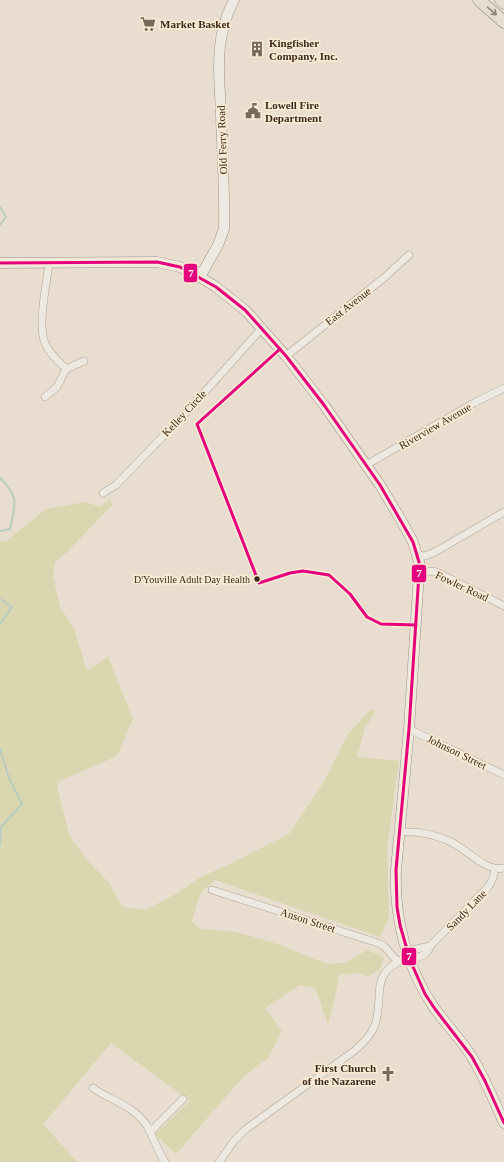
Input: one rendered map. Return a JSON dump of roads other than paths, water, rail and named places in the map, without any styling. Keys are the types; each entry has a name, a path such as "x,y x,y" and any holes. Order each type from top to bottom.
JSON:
{"main road":[{"name":"Old Ferry Road","path":"200,277 218,245 224,229 219,80 220,40 234,0"},
{"path":"479,0 504,22"},
{"path":"501,0 504,3"},
{"path":"0,263 157,262 180,267 200,277 234,301 262,328 286,356 316,394 366,465 408,531 418,556 419,573 409,729 396,870 396,902 399,923 418,980 430,1001 465,1048 479,1070 504,1123"}],"street":[{"name":"East Avenue","path":"286,356 385,277 409,255"},
{"path":"49,263 41,326 44,341 52,355 66,369"},
{"name":"Kelley Circle","path":"103,493 116,485 194,404 262,328"},
{"path":"45,397 57,386 66,369 84,361"},
{"name":"Riverview Avenue","path":"366,465 474,403 504,388"},
{"path":"418,556 425,556 435,552 504,512"},
{"name":"Fowler Road","path":"419,573 433,571 439,573 504,606"},
{"name":"Johnson Street","path":"409,729 504,775"},
{"path":"400,832 428,834 447,840 466,851 486,866 495,869 504,867"},
{"name":"Sandy Lane","path":"409,956 412,950 430,946 489,886 495,869"},
{"name":"Anson Street","path":"212,890 378,943 387,949 398,962"},
{"path":"219,1162 234,1141 246,1129 363,1044 370,1035 376,1022 382,979 391,966 409,956"},
{"path":"93,1088 132,1110 145,1122 165,1162"},
{"path":"150,1132 183,1099"}],"waterway":[{"path":"0,207 6,217 0,225"},
{"path":"0,478 11,490 14,501 10,529 0,531"},
{"path":"0,599 12,607 0,624"},
{"path":"0,749 9,778 22,804 1,827 0,845"}],"place":[{"name":"Market Basket","path":"148,24"},
{"name":"Kingfisher Company, Inc.","path":"257,49"},
{"name":"Lowell Fire Department","path":"253,111"},
{"name":"D'Youville Adult Day Health","path":"257,579"},
{"name":"First Church of the Nazarene","path":"388,1074"}]}
